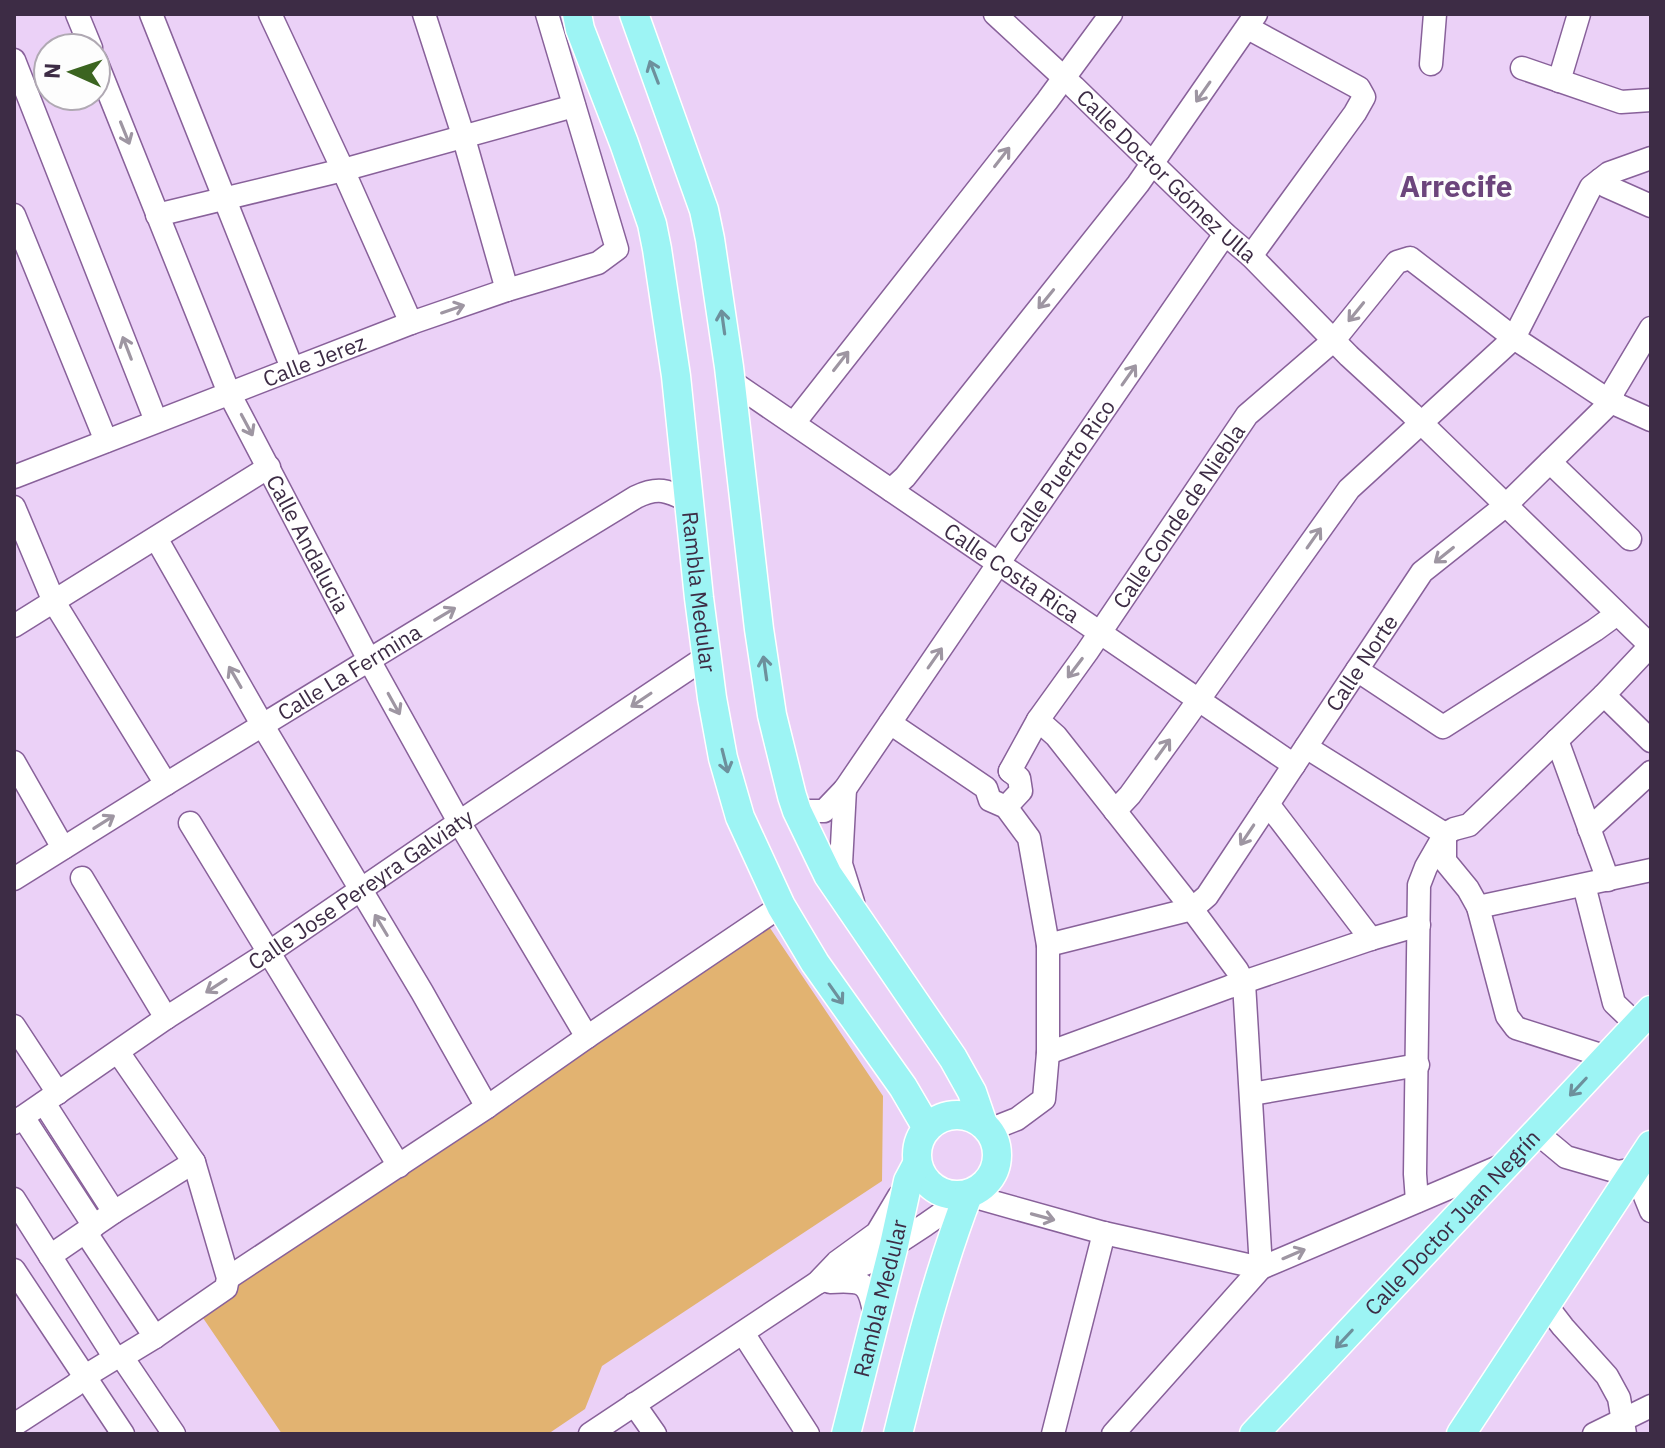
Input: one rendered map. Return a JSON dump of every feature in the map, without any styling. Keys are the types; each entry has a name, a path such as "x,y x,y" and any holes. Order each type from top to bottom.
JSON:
{"main road":[{"name":"Rambla Medular","path":"577,14 655,236 676,376 706,657 723,758 740,817 781,906 815,963 903,1087 927,1128"},
{"path":"634,14 704,210 710,239 731,381 759,629 772,715 797,811 828,875 953,1058 994,1139 997,1162 992,1176 984,1186 968,1195 950,1196 935,1190 912,1173 919,1140 936,1120 958,1115 972,1118 986,1127"},
{"name":"Calle Doctor Juan Negrín","path":"1254,1434 1644,1018"},
{"path":"1461,1434 1644,1158"},
{"name":"Rambla Medular","path":"846,1434 912,1173"},
{"path":"898,1434 951,1239 968,1195"}],"street":[{"path":"151,14 292,368"},
{"path":"270,14 411,323"},
{"path":"424,14 463,135 507,290"},
{"path":"157,215 343,170 574,106 547,14"},
{"name":"Calle Doctor Gómez Ulla","path":"995,14 1251,256 1349,356 1505,506"},
{"path":"794,423 1111,14"},
{"path":"1431,64 1435,14"},
{"path":"1559,81 1579,14"},
{"path":"891,490 905,477 1153,163 1252,21 1359,88 1364,97 1251,256"},
{"path":"14,60 156,421"},
{"path":"1522,68 1621,102 1651,100"},
{"name":"Calle Andalucia","path":"112,101 229,393 369,660 459,822 587,1037"},
{"name":"Calle Jerez","path":"14,477 411,323 598,263 617,249 574,106"},
{"path":"1115,811 1130,795 1349,489 1514,338 1591,187 1605,176 1651,158"},
{"path":"1605,176 1606,186 1651,206"},
{"path":"14,215 106,441"},
{"name":"Calle Puerto Rico","path":"797,811 824,811 845,789 1225,234"},
{"name":"Calle Conde de Niebla","path":"1006,807 1021,791 1019,778 1010,771 1038,720 1247,415 1334,340 1397,262 1410,258 1514,338"},
{"name":"Calle Norte","path":"1192,909 1207,896 1422,572 1505,506 1611,402 1614,390 1644,354 1651,328"},
{"path":"1514,338 1611,402 1651,420"},
{"name":"Calle Costa Rica","path":"731,381 1197,700 1445,834"},
{"path":"1550,462 1630,539"},
{"path":"14,626 269,467"},
{"name":"Calle La Fermina","path":"14,879 636,497 650,490 661,490 689,501"},
{"path":"1417,1201 1419,885 1426,867 1445,834 1469,825 1651,646 1505,506"},
{"path":"14,507 54,602 166,784"},
{"path":"156,538 487,1107"},
{"path":"1357,670 1443,727 1617,614"},
{"name":"Calle Jose Pereyra Galviaty","path":"19,1120 166,1018 361,891 706,657"},
{"path":"1604,695 1651,741"},
{"path":"1038,720 1056,736 1192,909 1244,983 1261,1268"},
{"path":"890,723 986,788 990,800 1006,807 1029,838 1048,945 1048,1053 1044,1099 1017,1119 986,1127"},
{"path":"1557,740 1608,880"},
{"path":"14,762 63,848"},
{"path":"986,788 994,777 1010,771"},
{"path":"1589,829 1651,772"},
{"path":"845,789 841,864 858,919"},
{"path":"1268,804 1371,939"},
{"path":"190,823 399,1166"},
{"path":"1445,834 1445,861 1478,907 1507,1016 1516,1028 1607,1057"},
{"path":"1478,907 1651,870"},
{"path":"82,878 166,1018"},
{"path":"1584,885 1614,1003 1644,1018"},
{"path":"14,1425 155,1337 227,1283 781,906"},
{"path":"1048,945 1192,909"},
{"path":"1048,1053 1371,939 1419,925"},
{"path":"14,1026 114,1212"},
{"path":"118,1052 194,1162 227,1283"},
{"path":"1252,1094 1418,1065"},
{"path":"19,1120 155,1337"},
{"path":"1536,1132 1566,1157 1618,1172 1644,1158 1651,1211"},
{"path":"50,1256 194,1162"},
{"path":"1113,1434 1261,1268 1508,1163"},
{"path":"817,1283 837,1262 877,1233 912,1173"},
{"path":"590,1434 817,1283 867,1263 968,1195 1104,1233 1261,1268"},
{"path":"14,1199 119,1358 174,1434"},
{"path":"1055,1433 1104,1233"},
{"path":"14,1270 123,1434"},
{"path":"817,1283 851,1280 864,1285 871,1295 875,1318"},
{"path":"1546,1305 1607,1376 1619,1398 1624,1426"},
{"path":"743,1333 808,1434"},
{"path":"634,1404 655,1434"},
{"path":"1594,1434 1624,1426 1651,1406"}],"shaded area":[{"path":"770,928 883,1096 882,1181 602,1366 585,1409 548,1434 282,1434 201,1315 238,1281"}],"district":[{"name":"Arrecife","path":"1456,187"}]}
